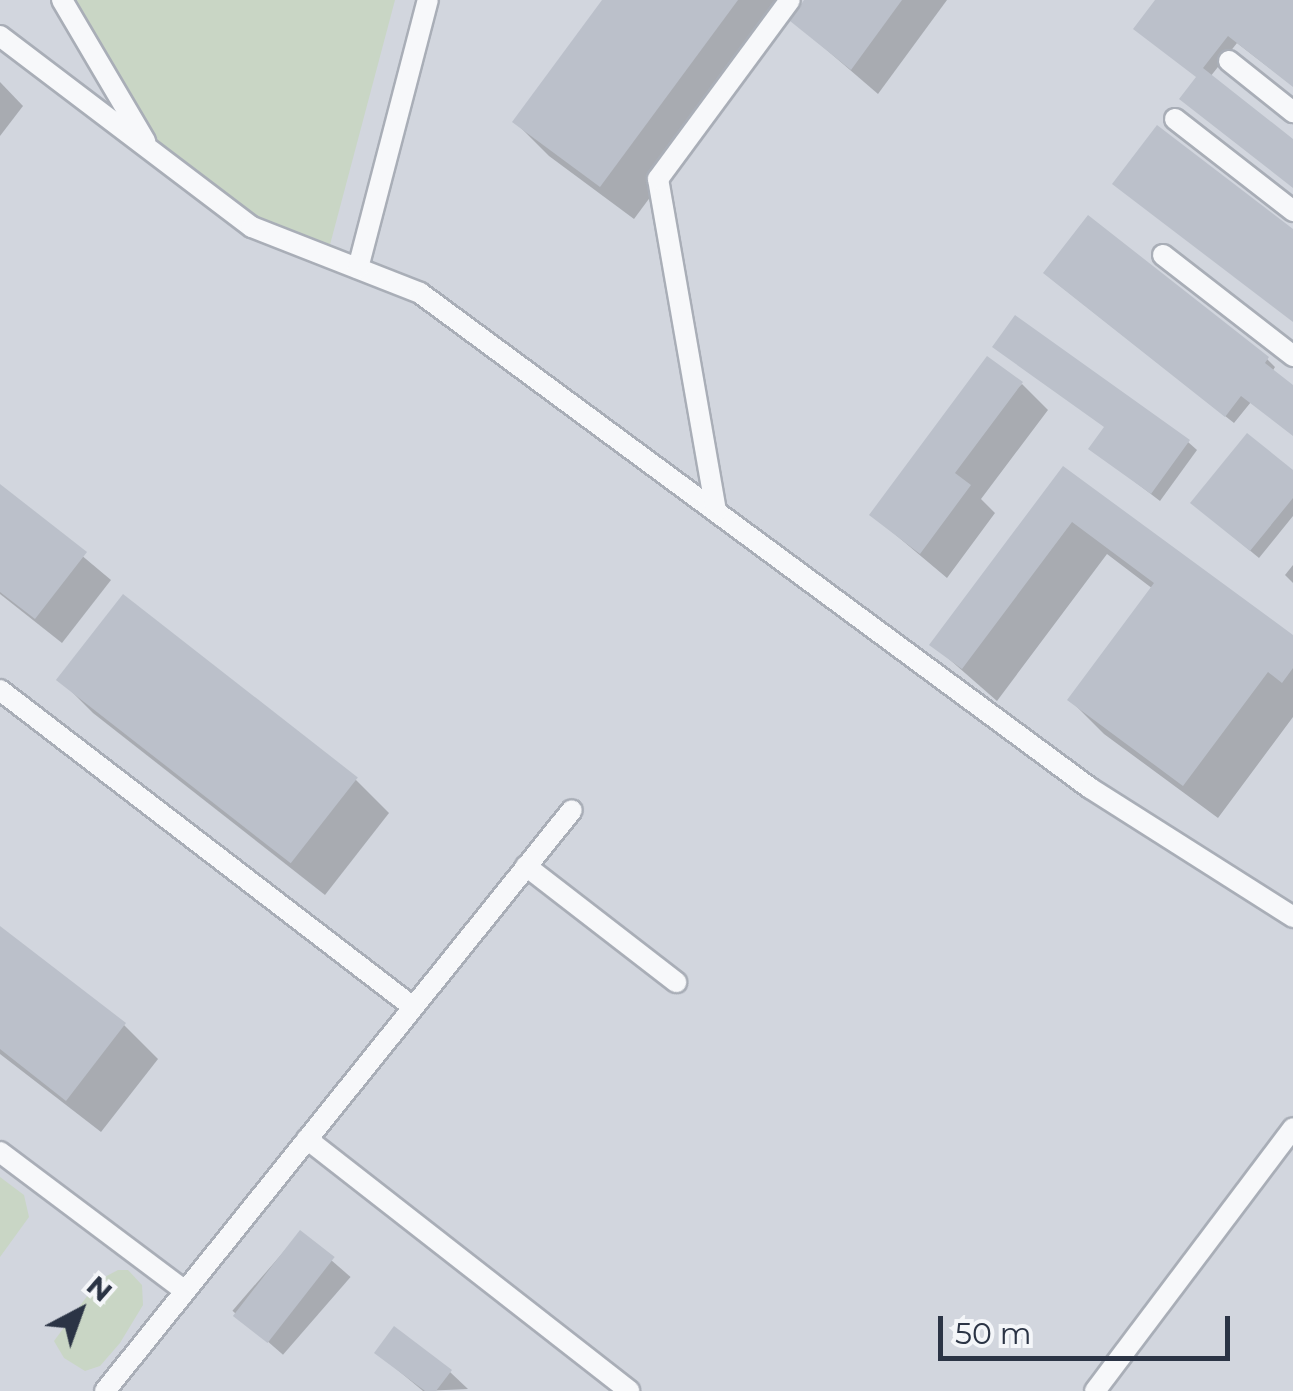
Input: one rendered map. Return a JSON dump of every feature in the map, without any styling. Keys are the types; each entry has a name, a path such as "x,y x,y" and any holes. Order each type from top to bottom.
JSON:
{"lane":[{"path":"62,0 150,149"},
{"path":"358,268 428,0"},
{"path":"716,511 658,179 790,0"},
{"path":"0,36 252,227 420,293 1090,788 1293,917"},
{"path":"1228,61 1293,112"},
{"path":"1175,119 1293,212"},
{"path":"1163,255 1293,356"},
{"path":"0,690 413,1007"},
{"path":"105,1391 572,810"},
{"path":"526,866 676,982"},
{"path":"1095,1391 1293,1128"},
{"path":"307,1138 629,1391"},
{"path":"0,1152 185,1290"}],"shaded area":[{"path":"0,0 1293,0 1293,1391 0,1391"}],"green space":[{"path":"62,0 395,0 327,256 252,227 150,149"},
{"path":"0,1177 24,1195 29,1217 0,1257"},
{"path":"118,1270 128,1270 142,1285 143,1305 120,1343 100,1366 85,1371 64,1358 54,1341 99,1280"}],"building":[{"path":"602,0 738,0 600,187 512,122"},
{"path":"804,0 902,0 851,70 790,21"},
{"path":"1155,0 1293,0 1293,87 1228,36 1203,68 1293,139 1293,188 1179,99 1196,77 1133,29"},
{"path":"1157,125 1293,229 1293,322 1112,184"},
{"path":"1088,215 1269,357 1265,363 1293,385 1293,436 1241,396 1225,417 1043,273"},
{"path":"1015,315 1190,440 1151,494 1088,449 1104,427 992,347"},
{"path":"987,356 1023,382 955,473 971,485 920,554 869,515"},
{"path":"1247,433 1293,470 1293,498 1250,551 1190,503"},
{"path":"1063,466 1293,635 1293,668 1282,683 1268,672 1183,786 1067,700 1154,583 1072,522 962,669 929,645"},
{"path":"0,484 87,552 35,619 0,592"},
{"path":"123,594 358,777 291,863 56,680"},
{"path":"0,926 126,1023 66,1101 0,1049"},
{"path":"300,1230 335,1257 268,1343 233,1316"},
{"path":"394,1326 452,1370 436,1391 425,1391 374,1353"}]}
